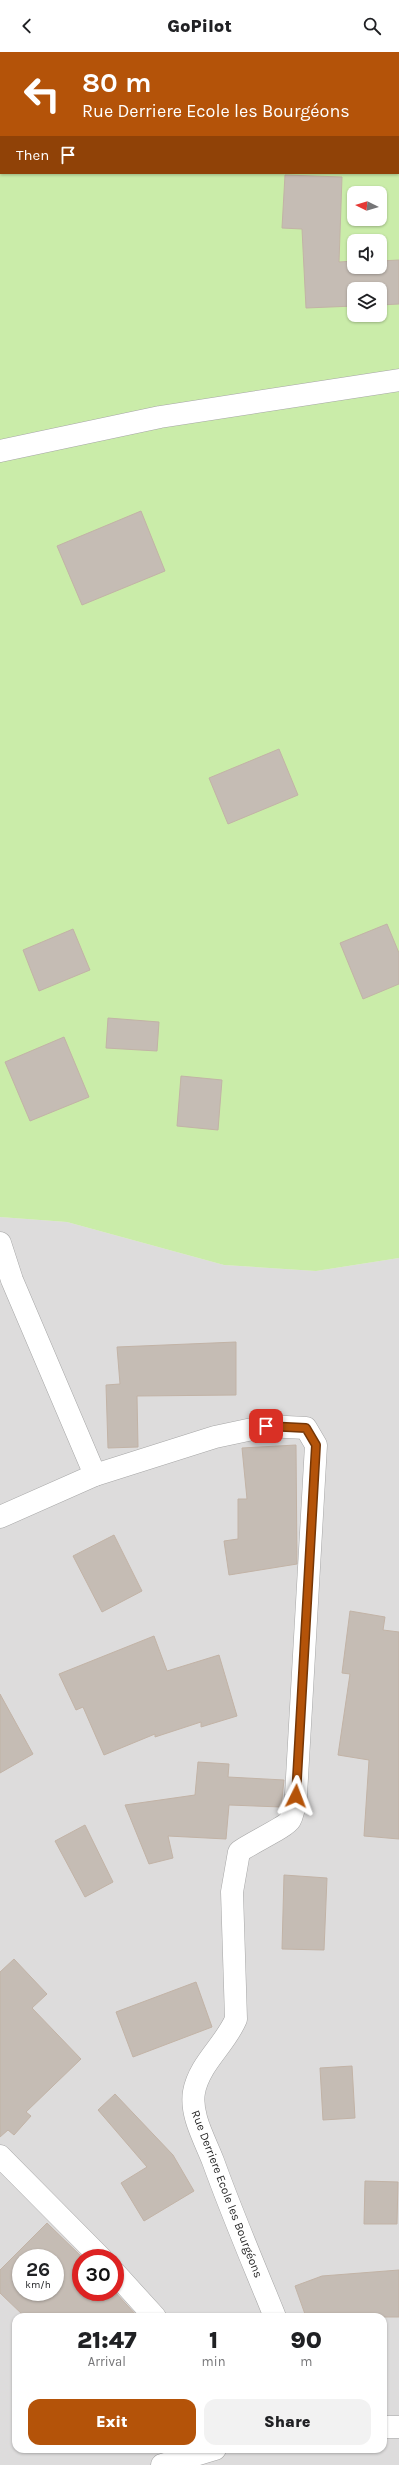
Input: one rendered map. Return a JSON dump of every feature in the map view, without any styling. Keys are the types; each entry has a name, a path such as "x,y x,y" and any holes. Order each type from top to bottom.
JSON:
{"street":[{"path":"0,450 160,417 399,380"},
{"path":"0,1243 12,1280 95,1475"},
{"name":"Rue Derriere Ecole les Bourgéons","path":"0,1517 95,1475 215,1438 266,1426 306,1428 316,1445 296,1796 291,1819 286,1826 271,1832 239,1852 232,1892 236,2019 229,2035 209,2059 198,2079 193,2108 231,2211 273,2313"},
{"path":"0,2156 92,2249"},
{"path":"124,2283 151,2313"},
{"path":"387,2427 399,2427"},
{"path":"162,2465 202,2453"}],"shaded area":[{"path":"0,1217 67,1222 224,1265 316,1271 399,1258 399,2465 0,2465"}],"green space":[{"path":"0,174 399,174 399,1258 316,1271 224,1265 67,1222 0,1217"}],"building":[{"path":"285,175 342,177 339,262 347,261 347,274 387,274 387,261 399,260 399,304 387,305 387,282 347,282 347,306 306,308 302,229 282,228"},
{"path":"141,511 165,571 82,605 57,546"},
{"path":"279,749 298,795 228,824 209,778"},
{"path":"387,924 399,953 399,984 363,999 340,943"},
{"path":"73,929 90,970 39,991 23,950"},
{"path":"108,1018 159,1022 157,1051 106,1048"},
{"path":"64,1037 89,1097 30,1121 5,1062"},
{"path":"181,1076 222,1080 218,1130 177,1126"},
{"path":"236,1342 236,1395 137,1396 138,1447 108,1448 106,1385 120,1384 117,1347"},
{"path":"296,1445 297,1564 229,1575 224,1541 238,1539 238,1499 247,1499 242,1448"},
{"path":"114,1535 142,1591 102,1612 73,1556"},
{"path":"350,1611 385,1617 383,1630 399,1632 399,1839 364,1836 369,1760 338,1755 350,1674 342,1673"},
{"path":"154,1636 167,1671 219,1655 237,1716 201,1727 201,1722 155,1737 155,1734 104,1755 83,1707 76,1710 59,1674"},
{"path":"0,1694 33,1754 0,1773"},
{"path":"198,1762 229,1764 228,1777 284,1780 281,1807 229,1805 226,1839 168,1836 173,1858 149,1864 125,1805 195,1795"},
{"path":"85,1825 113,1882 85,1897 55,1841"},
{"path":"284,1875 327,1878 324,1950 282,1949"},
{"path":"14,1959 47,1994 32,2008 81,2059 26,2112 31,2116 14,2135 8,2130 0,2137 0,1972"},
{"path":"196,1982 212,2027 133,2057 116,2012"},
{"path":"352,2066 355,2118 323,2120 320,2068"},
{"path":"115,2094 173,2155 194,2191 144,2221 121,2183 147,2167 98,2110"},
{"path":"365,2181 398,2182 397,2224 364,2224"},
{"path":"47,2223 74,2249 72,2249 72,2301 123,2301 134,2313 21,2313 0,2293 0,2270 12,2258 12,2301 64,2301 64,2249 21,2249"},
{"path":"399,2270 399,2317 387,2317 387,2313 305,2313 295,2286 322,2276"}],"route":[{"path":"266,1426 293,1426 306,1428 316,1445 317,1458 296,1796"}]}
